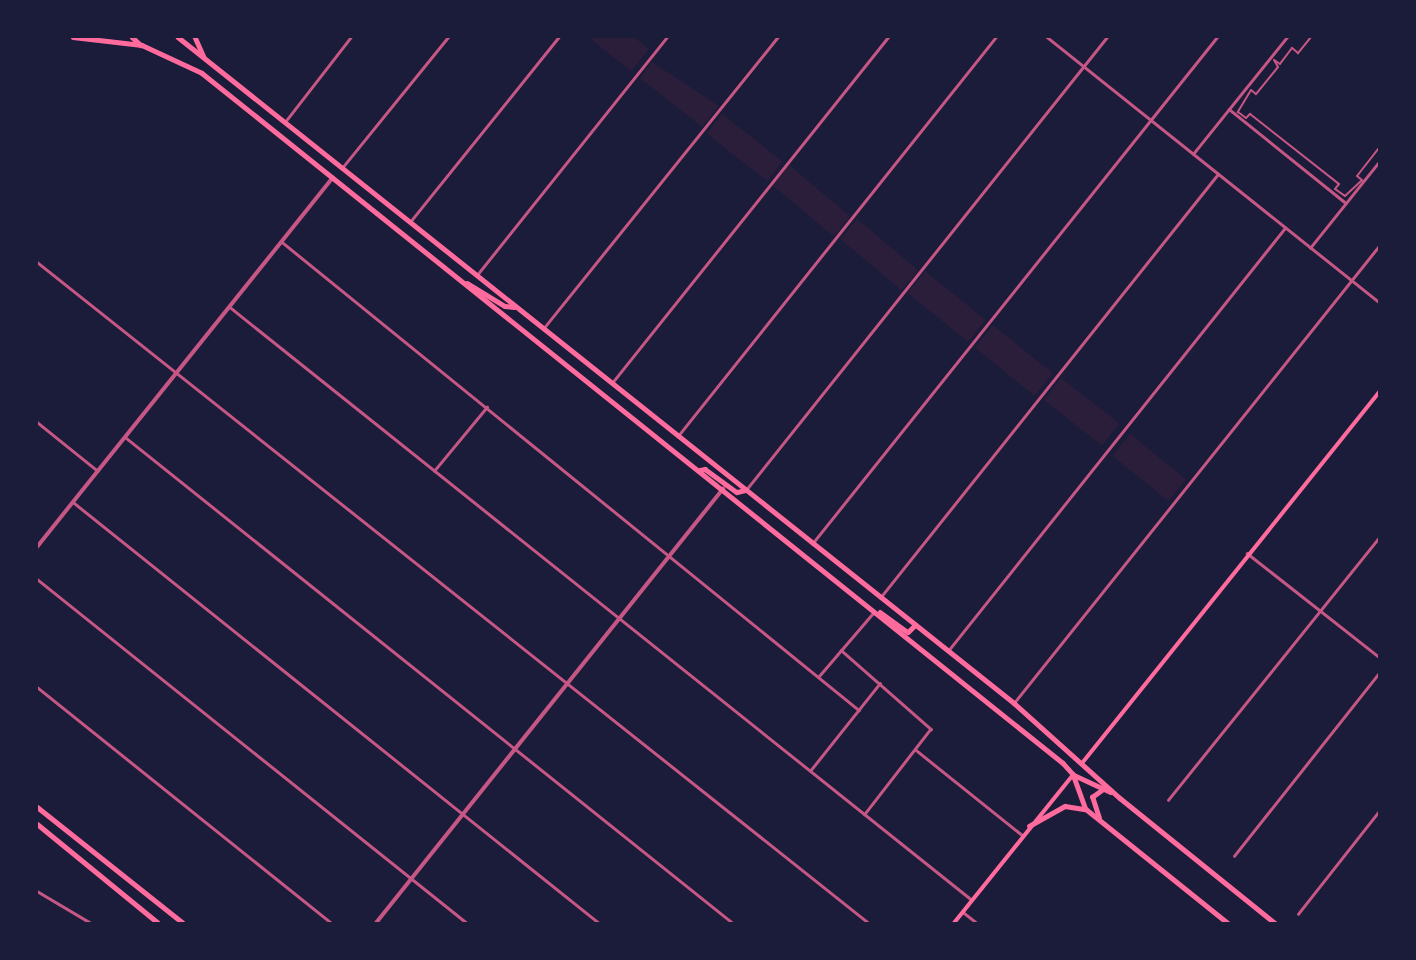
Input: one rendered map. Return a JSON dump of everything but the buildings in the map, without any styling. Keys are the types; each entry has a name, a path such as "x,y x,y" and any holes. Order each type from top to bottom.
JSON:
{"highway":[{"path":"37,807 183,923"},
{"path":"37,824 158,923"}],"main road":[{"path":"72,37 142,45"},
{"path":"132,37 142,45 202,74 876,611 1073,775 1119,798"},
{"path":"178,37 1014,703 1083,762 1119,798 1273,923"},
{"path":"195,37 204,57"},
{"path":"463,282 505,306 515,307"},
{"path":"1083,762 1247,553 1379,392"},
{"path":"700,470 705,469 737,492 746,491"},
{"path":"876,611 908,632 915,624"},
{"path":"1073,775 1086,809"},
{"path":"954,923 1029,826 1073,775"},
{"path":"1100,820 1092,797 1104,789"},
{"path":"1029,826 1065,806 1086,809 1228,923"}],"street":[{"path":"285,122 351,37"},
{"path":"342,167 448,37"},
{"path":"410,222 559,37"},
{"path":"477,275 667,37"},
{"path":"543,329 778,37"},
{"path":"612,383 888,37"},
{"path":"678,436 996,37"},
{"path":"1047,37 1379,302"},
{"path":"746,491 1107,37"},
{"path":"812,544 1217,37"},
{"path":"1192,154 1287,37"},
{"path":"1311,37 1298,52 1292,48 1280,64 1275,60 1278,66 1256,94 1251,90 1238,111 1246,118 1250,114 1339,184 1335,189 1345,196 1362,180 1357,176 1379,148"},
{"path":"1229,108 1346,203"},
{"path":"1310,248 1379,162"},
{"path":"880,598 1218,174"},
{"path":"37,547 333,178"},
{"path":"948,651 1285,228"},
{"path":"282,242 671,554 859,710"},
{"path":"1014,703 1379,246"},
{"path":"37,262 869,923"},
{"path":"230,307 972,900"},
{"path":"434,471 487,407"},
{"path":"37,422 98,471"},
{"path":"125,437 733,923"},
{"path":"376,923 723,489"},
{"path":"73,502 599,923"},
{"path":"1168,800 1379,538"},
{"path":"1247,553 1379,657"},
{"path":"37,579 467,923"},
{"path":"819,676 876,611"},
{"path":"842,650 931,727 865,814"},
{"path":"1234,856 1379,673"},
{"path":"810,771 880,683"},
{"path":"37,687 332,923"},
{"path":"916,750 1022,835"},
{"path":"1298,914 1379,811"},
{"path":"37,891 91,923"},
{"path":"962,912 976,923"}],"shaded area":[{"path":"588,37 634,37 649,49 631,71"},
{"path":"652,62 719,106 702,127 640,78"},
{"path":"722,114 783,161 767,181 707,134"},
{"path":"789,165 850,216 834,236 772,185"},
{"path":"857,219 918,270 902,290 840,239"},
{"path":"925,271 986,320 968,342 907,293"},
{"path":"993,325 1053,373 1035,396 975,348"},
{"path":"1061,378 1119,424 1102,446 1044,400"},
{"path":"1130,434 1186,479 1168,501 1112,456"}]}
